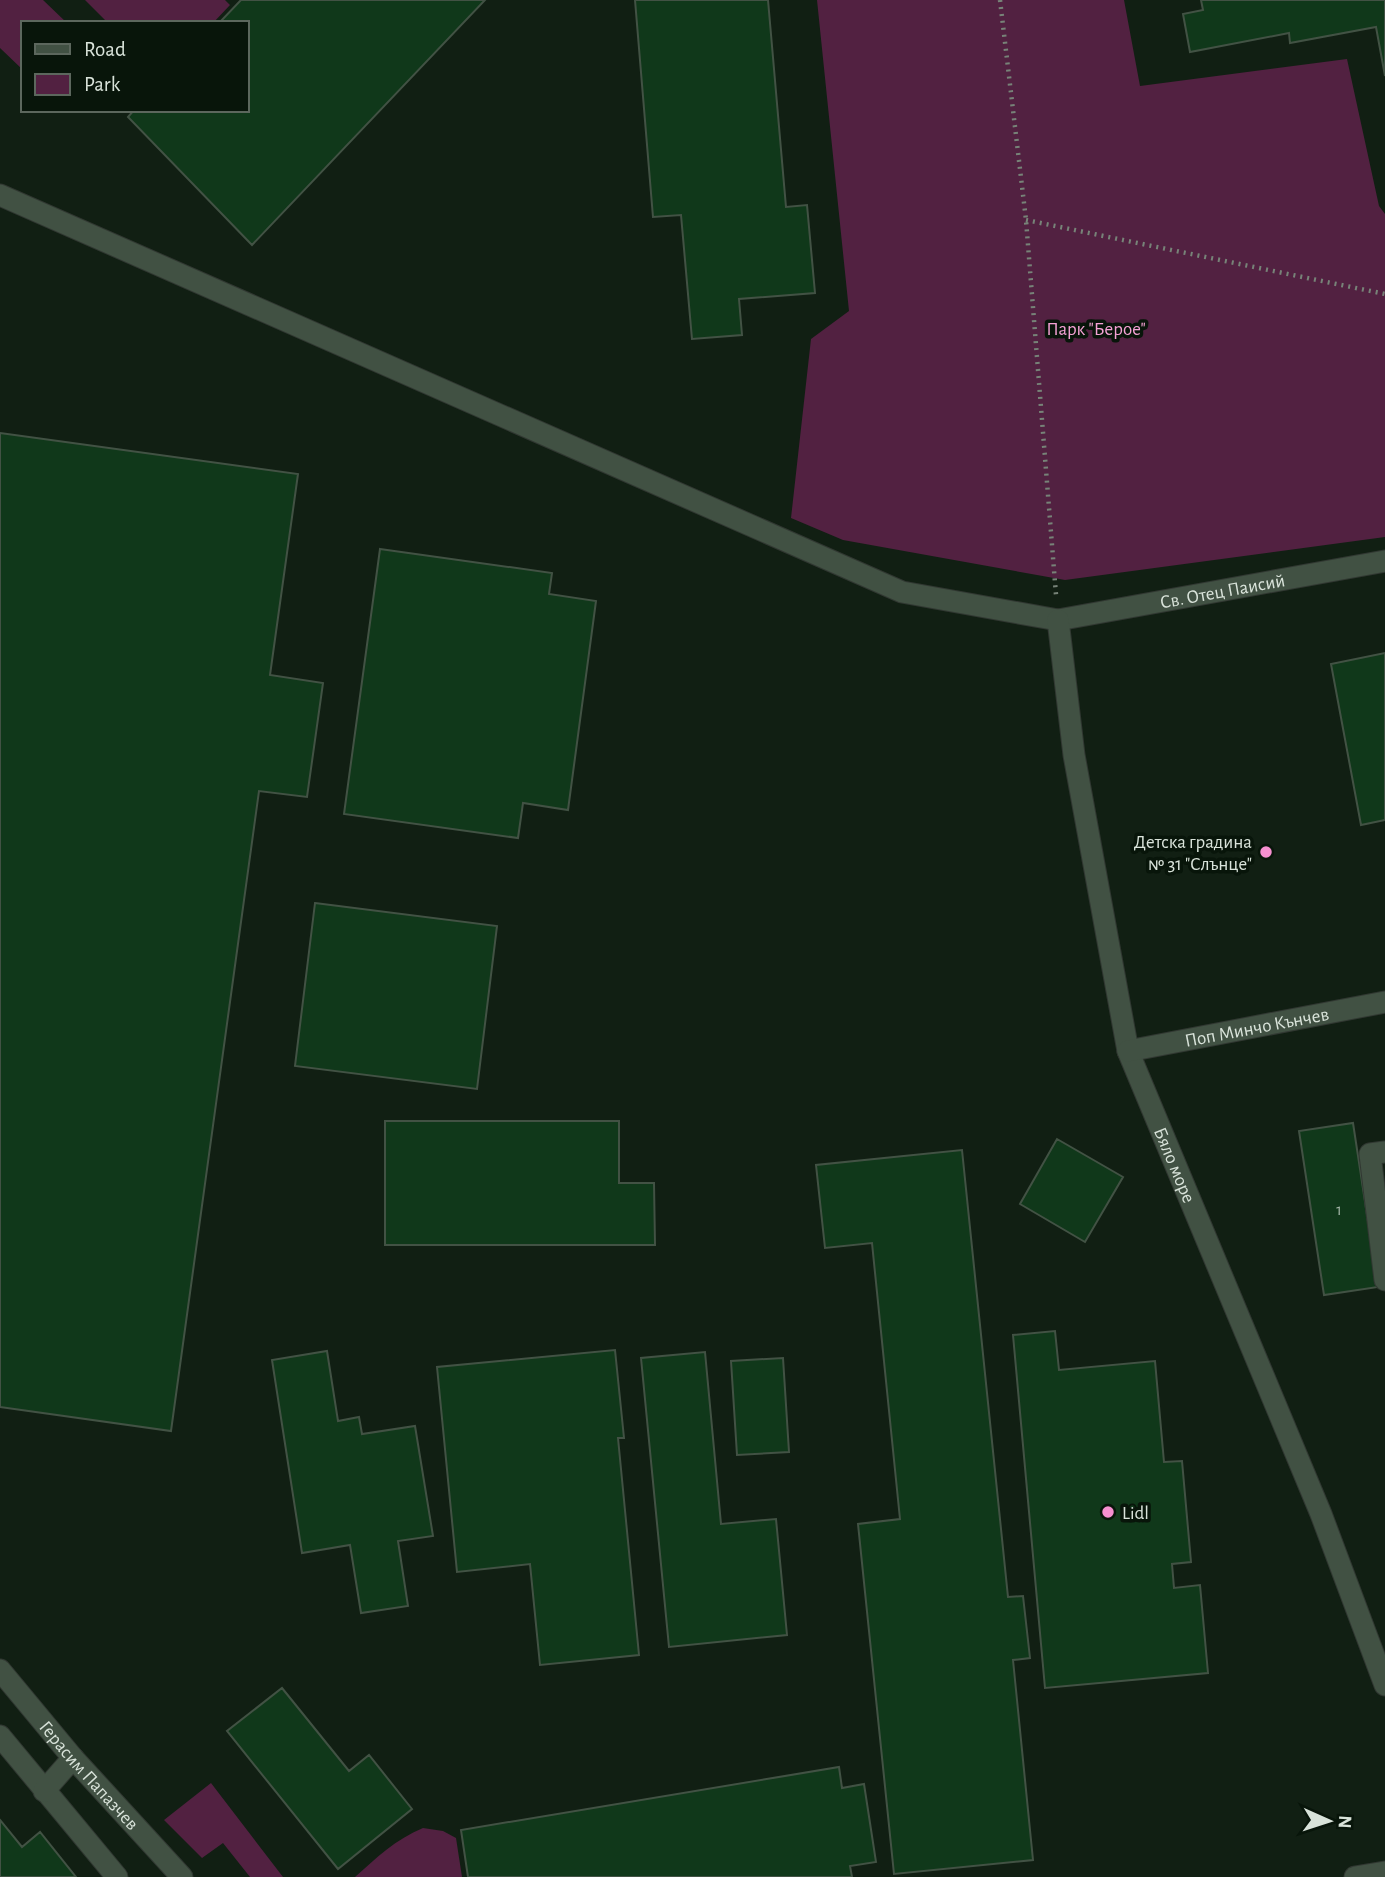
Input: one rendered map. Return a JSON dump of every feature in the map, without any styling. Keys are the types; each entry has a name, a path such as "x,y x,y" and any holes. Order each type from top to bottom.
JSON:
{"street":[{"path":"0,195 902,593 1058,620"},
{"name":"Св. Отец Паисий","path":"1058,620 1385,561"},
{"name":"Бяло море","path":"1058,620 1074,755 1128,1051 1378,1646 1385,1685"},
{"name":"Поп Минчо Кънчев","path":"1128,1051 1385,1002"},
{"path":"1385,1152 1370,1154 1385,1280"},
{"name":"Герасим Папазчев","path":"0,1670 74,1758 182,1877"},
{"path":"0,1736 117,1877"},
{"path":"44,1791 74,1758"},
{"path":"1359,1876 1385,1859"},
{"path":"1359,1876 1385,1872"}],"path":[{"path":"1000,0 1026,219 1058,620"},
{"path":"1026,219 1385,294"}],"green space":[{"path":"0,0 43,0 65,21 21,21 21,68 0,48"},
{"path":"85,0 225,0 230,5 215,21 106,21"},
{"name":"Парк \"Берое\"","path":"817,0 1124,0 1140,86 1347,59 1379,206 1385,214 1385,537 1065,580 843,540 791,518 811,339 849,311"},
{"path":"211,1783 283,1877 250,1877 223,1843 202,1858 164,1820"},
{"path":"423,1828 443,1831 456,1838 462,1877 355,1877 395,1843"}],"building":[{"path":"241,0 485,0 252,245 128,117 132,112 248,112 248,21 221,21"},
{"path":"635,0 768,0 786,207 807,205 815,293 739,299 742,335 692,339 681,215 653,217"},
{"path":"1201,0 1385,0 1385,76 1376,27 1290,43 1289,33 1190,52 1183,14 1203,10"},
{"path":"0,433 298,474 270,675 323,683 307,797 259,791 171,1431 0,1407"},
{"path":"380,549 552,573 549,594 596,601 568,810 523,803 518,838 344,814"},
{"path":"1385,653 1385,820 1361,825 1331,664"},
{"path":"315,903 497,926 477,1089 295,1066"},
{"path":"385,1121 619,1121 619,1183 654,1183 655,1245 385,1245"},
{"path":"1353,1123 1378,1287 1324,1295 1299,1131"},
{"path":"1057,1139 1123,1177 1085,1242 1020,1204"},
{"path":"962,1150 1008,1597 1023,1596 1030,1658 1013,1660 1033,1860 894,1874 858,1524 900,1519 872,1243 825,1248 816,1165"},
{"name":"Lidl","path":"1055,1331 1059,1370 1155,1361 1164,1462 1182,1461 1191,1562 1172,1564 1174,1588 1200,1585 1208,1673 1045,1688 1013,1335"},
{"path":"615,1350 624,1438 618,1438 639,1655 540,1665 530,1564 457,1572 437,1367"},
{"path":"327,1351 338,1421 359,1417 362,1434 415,1426 433,1536 398,1541 408,1606 361,1613 350,1545 302,1553 272,1360"},
{"path":"705,1352 721,1524 776,1519 787,1635 669,1647 641,1358"},
{"path":"783,1358 789,1452 737,1455 731,1361"},
{"path":"282,1688 349,1771 369,1755 412,1809 338,1869 227,1731"},
{"path":"839,1767 842,1788 864,1784 876,1862 850,1866 852,1877 468,1877 461,1830"},
{"path":"0,1820 22,1847 40,1832 76,1877 0,1877"}],"place":[{"name":"Детска градина № 31 \"Слънце\"","path":"1266,852"},
{"name":"Lidl","path":"1108,1512"}]}
